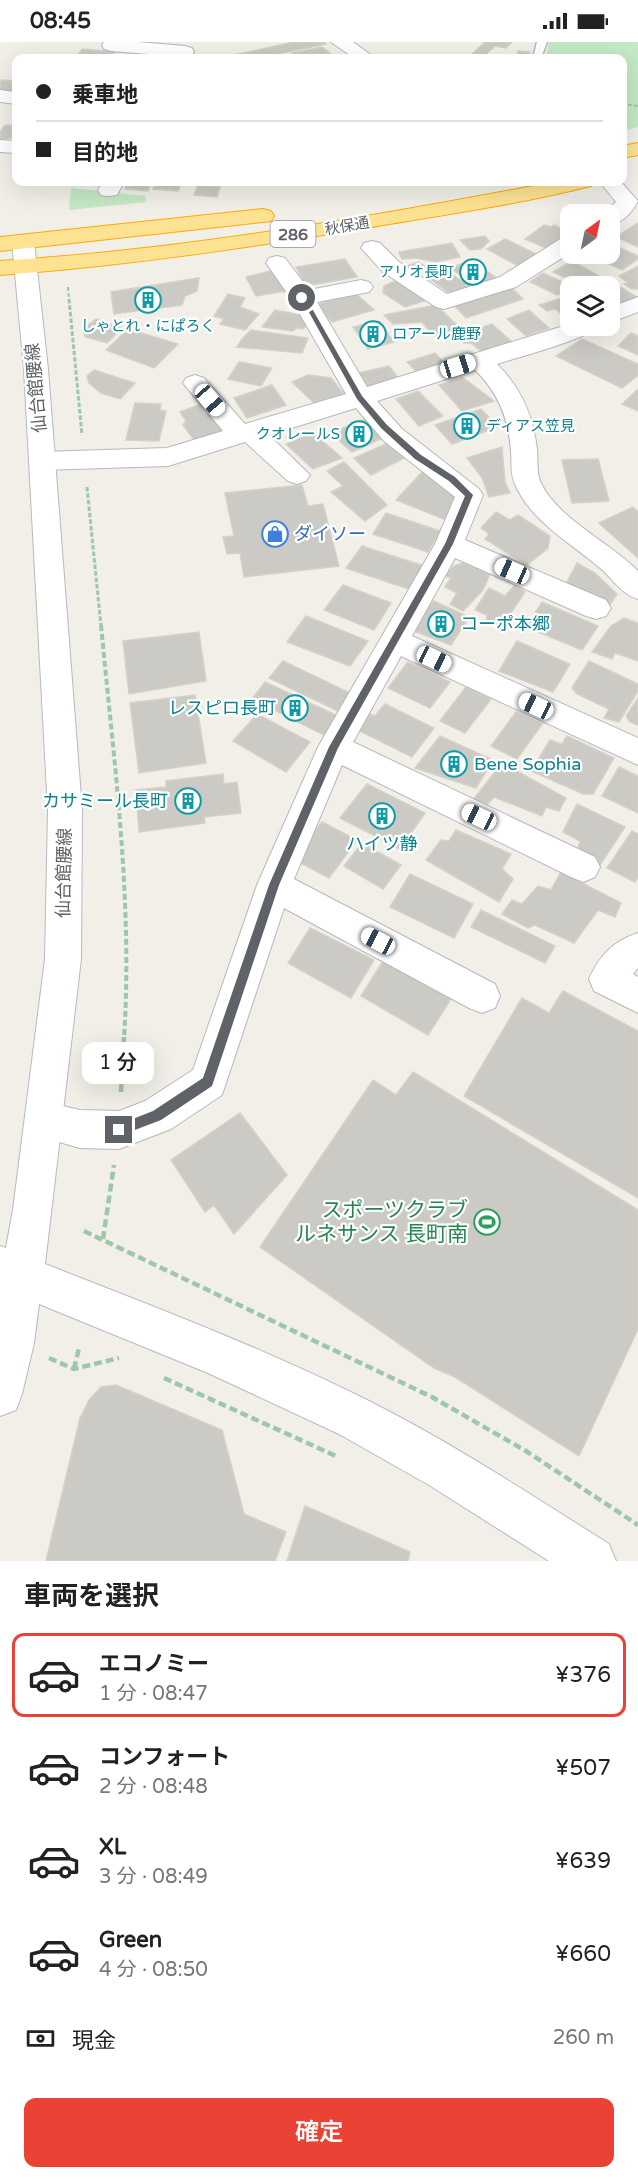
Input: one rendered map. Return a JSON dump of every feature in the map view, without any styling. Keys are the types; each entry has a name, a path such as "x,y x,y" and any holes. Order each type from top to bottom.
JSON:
{"highway":[{"name":"秋保通","path":"12,255 93,261 315,231 564,186"},
{"name":"秋保通","path":"12,255 320,208"}],"street":[{"path":"113,42 111,45 185,52 184,54"},
{"path":"340,42 360,54"},
{"path":"614,186 627,201 620,211"},
{"path":"372,248 392,267 444,302 508,282 560,249"},
{"name":"仙台館腰線","path":"0,1394 11,1272 45,1121 63,959 65,810 42,461 12,255"},
{"path":"45,1121 80,1129 119,1130 157,1116 208,1082 274,885 334,747 449,544 469,495 452,479 409,449 384,426 359,397 302,298 277,263"},
{"path":"302,298 361,287"},
{"path":"620,311 638,304"},
{"path":"42,461 168,457 560,336"},
{"path":"478,360 509,391 518,420 525,479 532,493 555,518 610,560 638,589"},
{"path":"195,383 245,434 297,475"},
{"path":"449,544 596,608"},
{"path":"393,640 638,753"},
{"path":"334,747 583,867"},
{"path":"274,885 482,996"},
{"path":"638,949 629,952 607,979 638,996"},
{"path":"11,1272 250,1369 355,1419 462,1478 592,1561"}],"path":[{"path":"68,287 125,870 128,981 119,1130 104,1239"},
{"path":"84,1231 432,1397 526,1451 638,1525"},
{"path":"74,1369 79,1348"},
{"path":"43,1355 74,1369 117,1357 127,1362"},
{"path":"158,1375 345,1461"}],"green space":[{"path":"549,42 638,42 638,127 627,130 627,54 547,54"},
{"path":"71,188 145,196 146,202 69,210"}],"building":[{"path":"294,42 324,42 326,44 277,54 238,54"},
{"path":"485,42 512,42 506,48 495,46 486,54 472,54"},
{"path":"322,47 330,53 293,54"},
{"path":"82,49 115,52 113,54 79,54"},
{"path":"518,51 530,52 529,54 517,54"},
{"path":"1,80 12,81 12,92 0,91"},
{"path":"5,125 12,126 12,138 0,140 0,132"},
{"path":"127,186 150,186 148,191 125,189"},
{"path":"154,186 180,186 178,191 153,189"},
{"path":"198,186 220,187 217,197 194,195"},
{"path":"638,223 638,247 620,239 620,234"},
{"path":"544,225 551,227 554,225 560,228 560,244 550,250 525,239"},
{"path":"485,236 489,241 481,249 470,250 460,240"},
{"path":"505,239 538,255 518,266 487,249"},
{"path":"452,243 460,257 436,262 415,258 402,259 399,252"},
{"path":"620,248 638,256 638,259 622,270 608,264 620,264"},
{"path":"345,259 357,277 306,286 296,267"},
{"name":"アリオ長町","path":"472,260 495,277 477,286 450,268"},
{"path":"418,262 430,269 416,273 406,266"},
{"path":"567,264 577,264 599,276 562,276 553,272"},
{"path":"638,266 638,289 632,289 624,284 628,283 619,276"},
{"path":"274,270 287,291 256,296 246,277"},
{"path":"446,270 473,289 451,294 427,277"},
{"path":"543,273 560,281 560,294 557,295 530,282"},
{"name":"しゃとれ・にぱろく","path":"199,278 197,291 185,296 182,305 114,314 111,292"},
{"path":"399,279 430,299 405,307 383,293 384,286"},
{"path":"511,287 523,299 466,318 454,305"},
{"path":"620,287 638,298 620,305"},
{"path":"354,292 374,310 332,322 316,305"},
{"path":"228,294 245,298 240,307 259,314 245,330 220,324 224,319 214,316"},
{"path":"560,299 560,313 555,309 547,311 539,305"},
{"path":"436,305 460,328 434,336 422,322 393,324 384,315"},
{"path":"275,310 301,315 308,324 303,329 297,328 293,331 262,327"},
{"path":"529,310 549,328 526,336 507,319"},
{"path":"96,319 122,328 107,343 85,337 83,329"},
{"name":"ロアール鹿野","path":"379,321 394,342 368,349 353,327"},
{"path":"492,324 512,342 482,352 471,343 464,343 456,335"},
{"path":"128,329 178,344 154,368 106,350"},
{"path":"251,330 308,338 302,353 237,347"},
{"path":"631,333 638,336 638,355 618,346"},
{"path":"582,339 638,364 638,375 622,388 556,356"},
{"path":"435,353 445,364 418,373 407,362"},
{"path":"239,362 272,368 261,386 228,379"},
{"path":"389,366 400,380 369,387 359,373"},
{"path":"94,370 135,383 120,399 101,393 89,383 87,376"},
{"path":"308,375 331,378 344,394 314,403 292,382"},
{"path":"462,377 494,401 462,411 439,385"},
{"path":"272,385 286,405 247,418 234,398"},
{"path":"638,389 638,411 622,404"},
{"path":"418,391 443,416 419,426 396,399"},
{"path":"135,403 161,404 160,410 166,411 159,441 126,440"},
{"path":"199,405 206,415 212,414 222,431 195,441 183,425 186,421 180,412"},
{"name":"ディアス笠見","path":"481,409 498,427 452,444 435,425"},
{"name":"クオレールS","path":"365,419 387,436 352,452 331,433"},
{"path":"313,433 342,458 313,469 286,444"},
{"path":"388,443 404,458 371,475 354,458"},
{"path":"502,447 505,482 510,493 489,497 482,478 467,458"},
{"path":"598,459 609,501 572,503 562,460"},
{"path":"344,462 387,505 365,521 331,492 343,486 327,471"},
{"path":"423,471 457,494 457,502 444,519 396,500"},
{"path":"302,485 308,506 323,504 339,566 244,577 240,553 227,554 223,537 234,536 225,493"},
{"path":"633,507 638,512 638,558 599,523"},
{"path":"496,512 510,520 518,515 550,536 548,548 527,565 485,539 489,534 481,528"},
{"path":"386,513 440,531 428,552 373,534"},
{"path":"362,546 424,566 409,589 346,568"},
{"path":"463,563 490,574 483,590 463,611 450,604 457,593 445,587 451,578 445,576 454,566"},
{"path":"577,563 595,573 617,594 609,606 565,586"},
{"path":"343,585 391,603 374,630 324,610"},
{"path":"514,586 525,592 501,628 486,621 487,615 475,610 489,588 505,596"},
{"name":"コーポ本郷","path":"434,601 469,617 451,645 414,631 421,617"},
{"path":"542,602 598,626 582,650 526,627"},
{"path":"306,616 368,641 350,666 287,642"},
{"path":"624,618 638,623 638,661 615,653 612,659 592,652 611,626"},
{"path":"199,632 206,681 129,694 123,641"},
{"path":"517,641 570,664 553,692 499,671"},
{"path":"283,661 350,693 338,711 269,678"},
{"path":"589,661 638,684 638,691 619,722 604,718 609,709 577,694 572,688"},
{"path":"408,662 450,682 430,708 388,688"},
{"name":"レスピロ長町","path":"265,682 338,716 326,736 252,699"},
{"path":"466,687 491,699 465,733 440,721"},
{"path":"195,695 206,763 139,773 130,703"},
{"path":"638,698 638,725 630,722 626,716"},
{"path":"385,704 434,728 412,757 356,729 368,713 375,716"},
{"path":"516,712 542,724 517,759 491,746"},
{"path":"257,714 310,742 286,772 233,741"},
{"name":"Bene Sophia","path":"440,736 493,760 476,788 415,768"},
{"path":"567,736 614,758 593,794 583,794 531,771 550,740 562,744"},
{"path":"502,763 566,798 559,811 546,807 542,816 494,797 487,805 473,800"},
{"path":"619,767 638,776 638,813 602,796"},
{"name":"カサミール長町","path":"223,774 224,784 237,782 241,813 204,817 205,823 139,832 136,790 166,787 166,781"},
{"name":"ハイツ静","path":"367,784 425,813 400,849 340,818"},
{"path":"577,804 625,827 600,865 577,853 580,841 563,832"},
{"path":"322,822 357,840 329,878 293,859"},
{"path":"456,830 511,854 502,869 513,879 499,902 426,860 441,840 449,841"},
{"path":"632,831 638,834 638,877 635,882 607,868"},
{"path":"362,843 401,865 383,889 344,866"},
{"path":"561,872 621,903 615,917 598,910 574,943 535,925 528,928 502,914 512,900 522,904 538,886 551,890"},
{"path":"410,874 473,904 454,938 390,907"},
{"path":"481,910 555,946 545,963 471,927"},
{"path":"310,928 374,960 351,998 288,963"},
{"path":"383,961 451,999 428,1035 361,996"},
{"path":"563,991 638,1031 638,1198 464,1096 522,998 549,1013"},
{"path":"413,1072 638,1210 638,1329 579,1456 455,1377 434,1368 260,1247 373,1080 396,1095"},
{"path":"240,1113 287,1175 234,1234 214,1205 205,1212 171,1160"},
{"path":"116,1385 222,1430 244,1514 286,1532 275,1561 46,1561 80,1418 89,1400 101,1387"},
{"path":"305,1506 410,1552 408,1561 287,1561"}],"place":[{"name":"アリオ長町","path":"473,272"},
{"name":"しゃとれ・にぱろく","path":"148,300"},
{"name":"ロアール鹿野","path":"373,334"},
{"name":"ディアス笠見","path":"467,426"},
{"name":"クオレールS","path":"359,434"},
{"name":"ダイソー","path":"275,534"},
{"name":"コーポ本郷","path":"441,624"},
{"name":"レスピロ長町","path":"295,708"},
{"name":"Bene Sophia","path":"454,764"},
{"name":"カサミール長町","path":"188,801"},
{"name":"ハイツ静","path":"382,816"},
{"name":"スポーツクラブ ルネサンス 長町南","path":"487,1222"}],"route":[{"path":"119,1130 157,1116 208,1082 274,885 334,747 449,544 469,495 452,479 418,457 384,426 359,397 302,298"}]}
